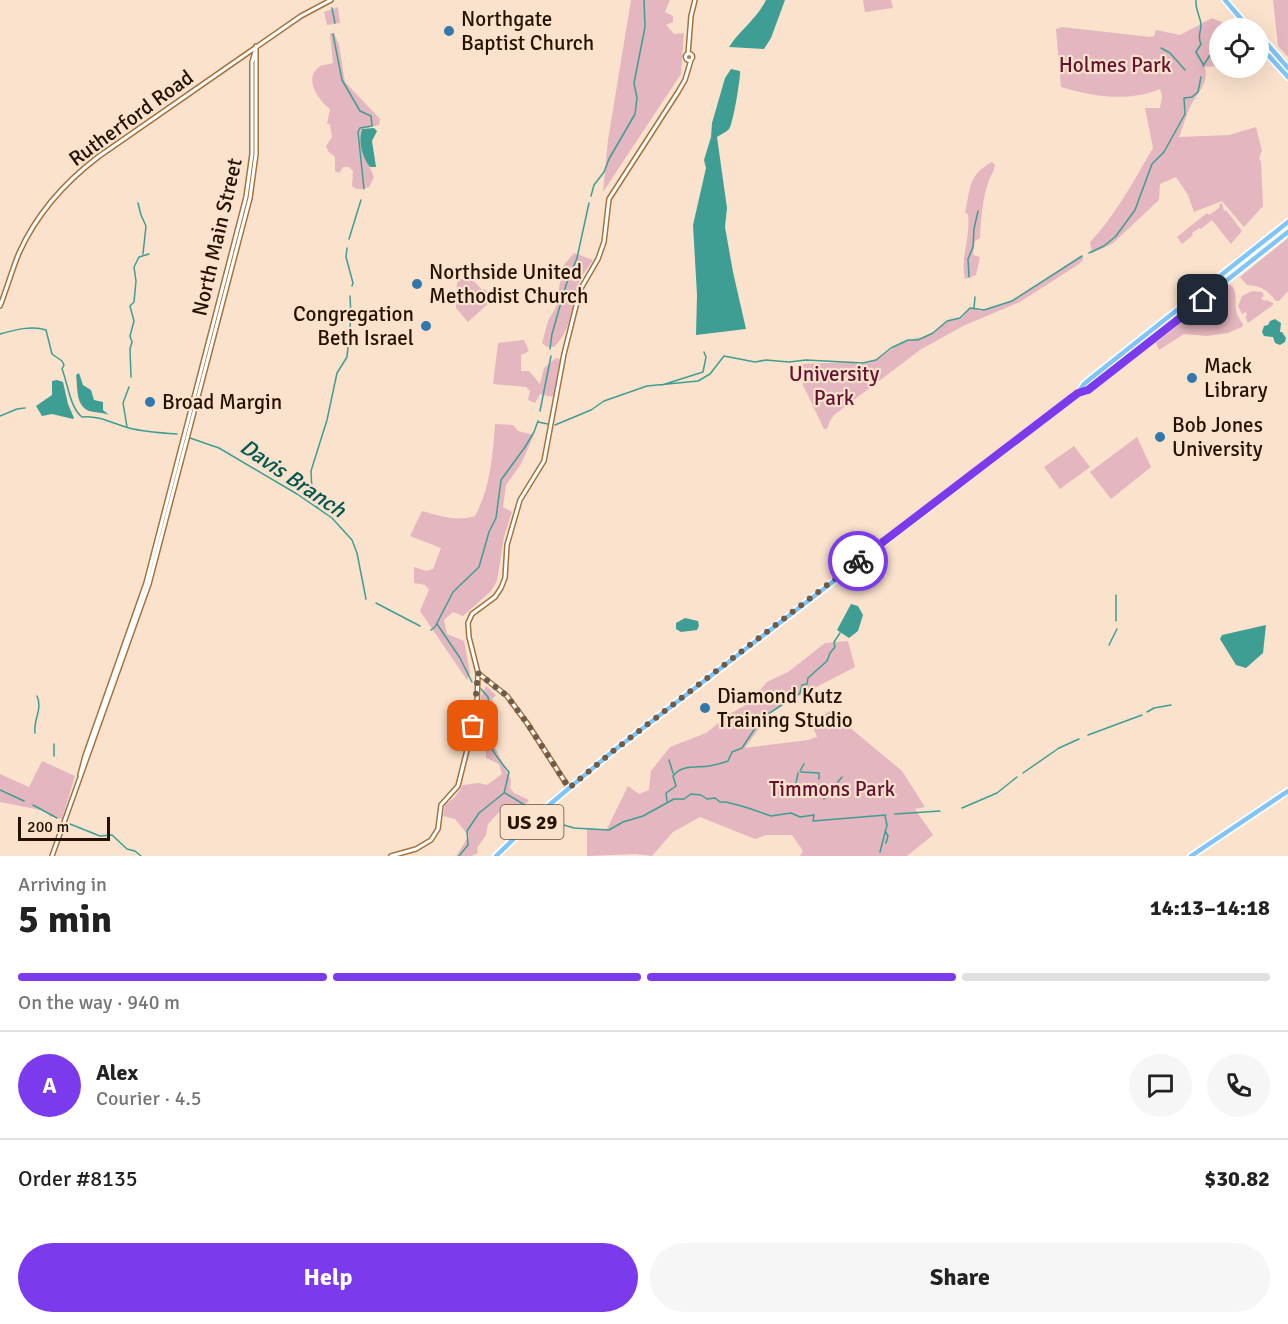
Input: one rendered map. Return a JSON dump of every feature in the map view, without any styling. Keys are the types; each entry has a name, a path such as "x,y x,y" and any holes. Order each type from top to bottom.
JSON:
{"main road":[{"path":"1224,0 1240,18"},
{"path":"1269,46 1288,68"},
{"path":"1269,56 1288,77"},
{"name":"US 29","path":"496,856 569,788 612,752 1078,393 1084,384 1095,375 1288,222"},
{"name":"US 29","path":"1078,393 1088,390 1288,232"},
{"path":"1255,249 1260,255"},
{"path":"1191,856 1288,791"}],"street":[{"name":"Rutherford Road","path":"0,306 27,237 42,212 68,182 98,157 256,46 301,16 331,0"},
{"path":"392,856 425,846 436,833 440,808 458,786 477,703 478,673 468,623 472,614 495,597 505,578 507,545 520,500 544,461 564,354 580,290 598,259 604,242 609,199 678,92 688,69 694,0"},
{"name":"North Main Street","path":"52,856 146,583 246,197 252,154 253,55 256,46"},
{"path":"478,673 507,696 569,788"}],"green space":[{"path":"631,0 670,0 665,12 673,16 673,22 666,25 674,34 684,33 681,74 603,192 608,140"},
{"path":"863,0 891,0 893,8 865,12"},
{"path":"1273,0 1288,0 1288,57 1278,46"},
{"path":"338,7 340,23 327,25 324,12"},
{"name":"Holmes Park","path":"1209,20 1209,67 1205,67 1204,83 1189,109 1179,137 1229,135 1256,127 1262,151 1259,158 1263,206 1244,227 1222,201 1194,212 1188,195 1176,177 1160,184 1159,200 1112,244 1092,253 1090,242 1116,209 1153,148 1145,108 1160,108 1162,96 1160,89 1136,96 1111,97 1061,87 1056,29 1062,27 1150,37 1154,36 1156,30 1180,35"},
{"path":"330,33 334,33 339,45 345,82 380,119 379,125 362,129 360,142 374,177 369,187 362,189 352,186 353,171 349,167 343,167 339,173 335,171 335,157 326,146 332,137 330,124 327,124 330,109 314,90 312,78 314,72 322,65 333,63"},
{"path":"992,162 995,165 986,190 980,238 975,241 973,255 980,257 976,275 965,279 964,263 969,222 968,214 965,213 971,183 978,172"},
{"path":"1222,203 1224,211 1226,210 1242,231 1231,244 1212,220 1192,233 1193,235 1182,244 1177,237 1207,213 1209,215 1219,208"},
{"path":"1288,238 1288,291 1279,301 1276,301 1264,289 1247,285 1240,277"},
{"path":"574,253 593,260 580,280 565,332 554,347 547,347 542,343 548,321 556,307 560,282 564,277 563,266"},
{"name":"University Park","path":"1083,256 1079,264 1020,302 963,326 920,350 834,415 827,429 824,429 803,385 802,364 852,362 866,364 880,358 899,344 930,335 948,321 961,319 970,308 981,311 1010,302"},
{"path":"460,279 472,279 482,290 484,289 492,296 490,302 468,322 456,308 457,283"},
{"path":"1229,285 1232,286 1236,295 1236,307 1243,324 1242,327 1228,333 1207,336 1184,334 1159,350 1156,343"},
{"path":"1252,291 1262,292 1264,296 1261,298 1273,305 1248,323 1245,317 1246,312 1242,314 1238,306 1242,296"},
{"path":"524,340 529,351 521,355 521,371 529,371 540,384 544,368 556,358 560,359 553,397 540,394 535,403 528,400 530,391 526,387 493,384 498,343"},
{"path":"495,424 513,425 518,431 534,435 521,464 506,485 503,507 512,512 504,537 497,581 491,591 463,616 453,612 444,620 447,634 464,641 470,673 467,680 420,611 429,590 425,585 414,583 414,567 426,571 433,569 441,548 410,536 422,511 454,518 475,516 484,495 492,460"},
{"path":"1137,437 1151,467 1111,499 1090,472"},
{"path":"1074,446 1090,467 1060,489 1044,467"},
{"name":"Timmons Park","path":"848,641 855,667 772,710 745,748 817,737 811,722 830,711 902,771 925,807 915,809 933,835 907,856 800,856 803,851 792,835 766,835 755,839 700,817 673,832 652,856 636,854 587,856 587,829 607,829 628,786 639,794 649,790 651,771 670,747 706,733 730,714 749,703 767,682 788,672 825,643"},
{"path":"486,686 496,695 492,699 496,716 486,729 511,780 510,788 514,793 529,800 518,814 500,811 488,824 486,835 477,848 478,853 471,856 456,856 469,836 455,819 443,816 445,805 455,797 463,785 479,783 487,785 502,774 499,764 486,758 486,752 476,739 481,696"},
{"path":"42,761 75,776 62,819 49,816 46,811 0,802 0,774 29,787"}],"water":[{"path":"766,0 785,0 771,38 764,49 729,47 758,13"},
{"path":"731,69 740,71 735,110 729,129 717,137 727,208 725,227 746,329 696,335 697,295 693,225 706,168 704,160 711,137 712,123 725,78"},
{"path":"374,128 377,131 372,141 376,167 370,167 361,149 360,139 362,129"},
{"path":"1275,319 1281,323 1280,332 1286,338 1285,342 1280,345 1275,343 1273,337 1264,336 1262,332 1264,326"},
{"path":"79,373 83,385 91,390 94,400 103,402 103,410 109,415 89,411 81,405 76,375"},
{"path":"52,381 63,382 73,419 52,414 42,416 36,406 52,395"},
{"path":"851,604 858,606 863,615 858,631 849,638 837,630"},
{"path":"685,618 698,621 697,630 681,632 676,629 676,623"},
{"path":"1266,625 1263,653 1246,668 1236,665 1220,639 1222,635"}],"waterway":[{"path":"591,196 594,185 604,172 635,114 637,98 634,83 645,27 644,0"},
{"path":"1196,0 1201,24 1199,37 1201,44 1196,52 1203,64"},
{"path":"332,8 335,23"},
{"path":"333,34 342,80 360,111 371,116 372,126 360,128 358,132 364,189"},
{"path":"1161,48 1170,53 1185,70"},
{"path":"1203,66 1209,57"},
{"path":"1089,253 1104,246 1116,236 1135,210 1152,164 1164,152 1185,114 1184,98 1192,97 1198,92 1201,77"},
{"path":"349,239 361,200"},
{"path":"138,203 146,226 143,254"},
{"path":"550,349 566,285 577,258 589,203"},
{"path":"969,277 968,259 973,247 978,211"},
{"path":"347,248 346,257 352,286"},
{"path":"131,377 132,342 130,336 134,321 130,306 134,302 136,281 134,267 139,257 149,254"},
{"path":"555,425 591,410 604,401 647,386 698,381 710,374 724,356 755,362 806,360 863,363 876,360 891,348 908,340 918,340 933,333 947,321 960,318 970,308 984,310 1012,301 1082,256"},
{"path":"318,508 312,491 311,471 327,420 337,373 347,357 351,317 350,296"},
{"path":"974,308 975,297"},
{"name":"Davis Branch","path":"0,334 29,328 46,330 52,354 64,365 62,369 72,402 82,417 100,419 129,428 177,434"},
{"path":"662,385 703,372 706,357 704,352"},
{"path":"540,411 551,356"},
{"path":"127,427 123,403 129,387"},
{"path":"0,416 25,408"},
{"path":"431,630 435,627 453,592 479,567 489,532 496,518 501,480 525,447 538,421"},
{"path":"538,422 548,424"},
{"name":"Davis Branch","path":"190,438 219,448 297,494 332,518 352,540 357,553 366,599"},
{"path":"1116,595 1116,621"},
{"name":"Davis Branch","path":"376,603 420,626"},
{"path":"437,624 460,658 472,682"},
{"path":"1109,645 1117,629"},
{"path":"667,801 666,793 676,786 673,776 677,772 685,768 712,766 728,761 732,752 742,748 762,718 800,693 802,685 807,684 808,678 827,661 840,633"},
{"path":"459,856 468,845 467,831 479,813 504,793 509,772 489,744 487,728 489,702 481,689"},
{"path":"35,733 39,705 37,696"},
{"path":"1147,712 1154,708 1171,705"},
{"path":"1088,735 1142,715"},
{"path":"1023,773 1059,748 1079,739"},
{"path":"54,744 54,756"},
{"path":"669,760 673,773"},
{"path":"800,771 804,764"},
{"path":"801,772 819,773 819,779"},
{"path":"795,788 798,773"},
{"path":"819,785 824,799 842,777"},
{"path":"962,808 997,793 1017,777"},
{"path":"0,790 24,801"},
{"path":"505,793 528,807"},
{"path":"544,825 557,823 574,828 609,830 623,822 643,816 674,799 684,799 691,794 701,795 707,799 715,798 720,802 771,816 791,813 800,817 814,815 813,821 886,815"},
{"path":"33,805 57,818"},
{"path":"895,814 940,811"},
{"path":"880,852 887,825 885,816"},
{"path":"70,824 100,836 112,835 127,849 141,856"},
{"path":"885,831 888,836 886,843"}],"way so far":[{"path":"473,726 477,703 478,673 507,696 569,788 858,561"}],"place":[{"name":"Northgate Baptist Church","path":"449,31"},
{"name":"Northside United Methodist Church","path":"417,284"},
{"name":"Congregation Beth Israel","path":"426,326"},
{"name":"Mack Library","path":"1192,378"},
{"name":"Broad Margin","path":"150,402"},
{"name":"Bob Jones University","path":"1160,437"},
{"name":"Diamond Kutz Training Studio","path":"705,708"}],"route":[{"path":"858,561 1078,393 1088,390 1203,300"}]}
